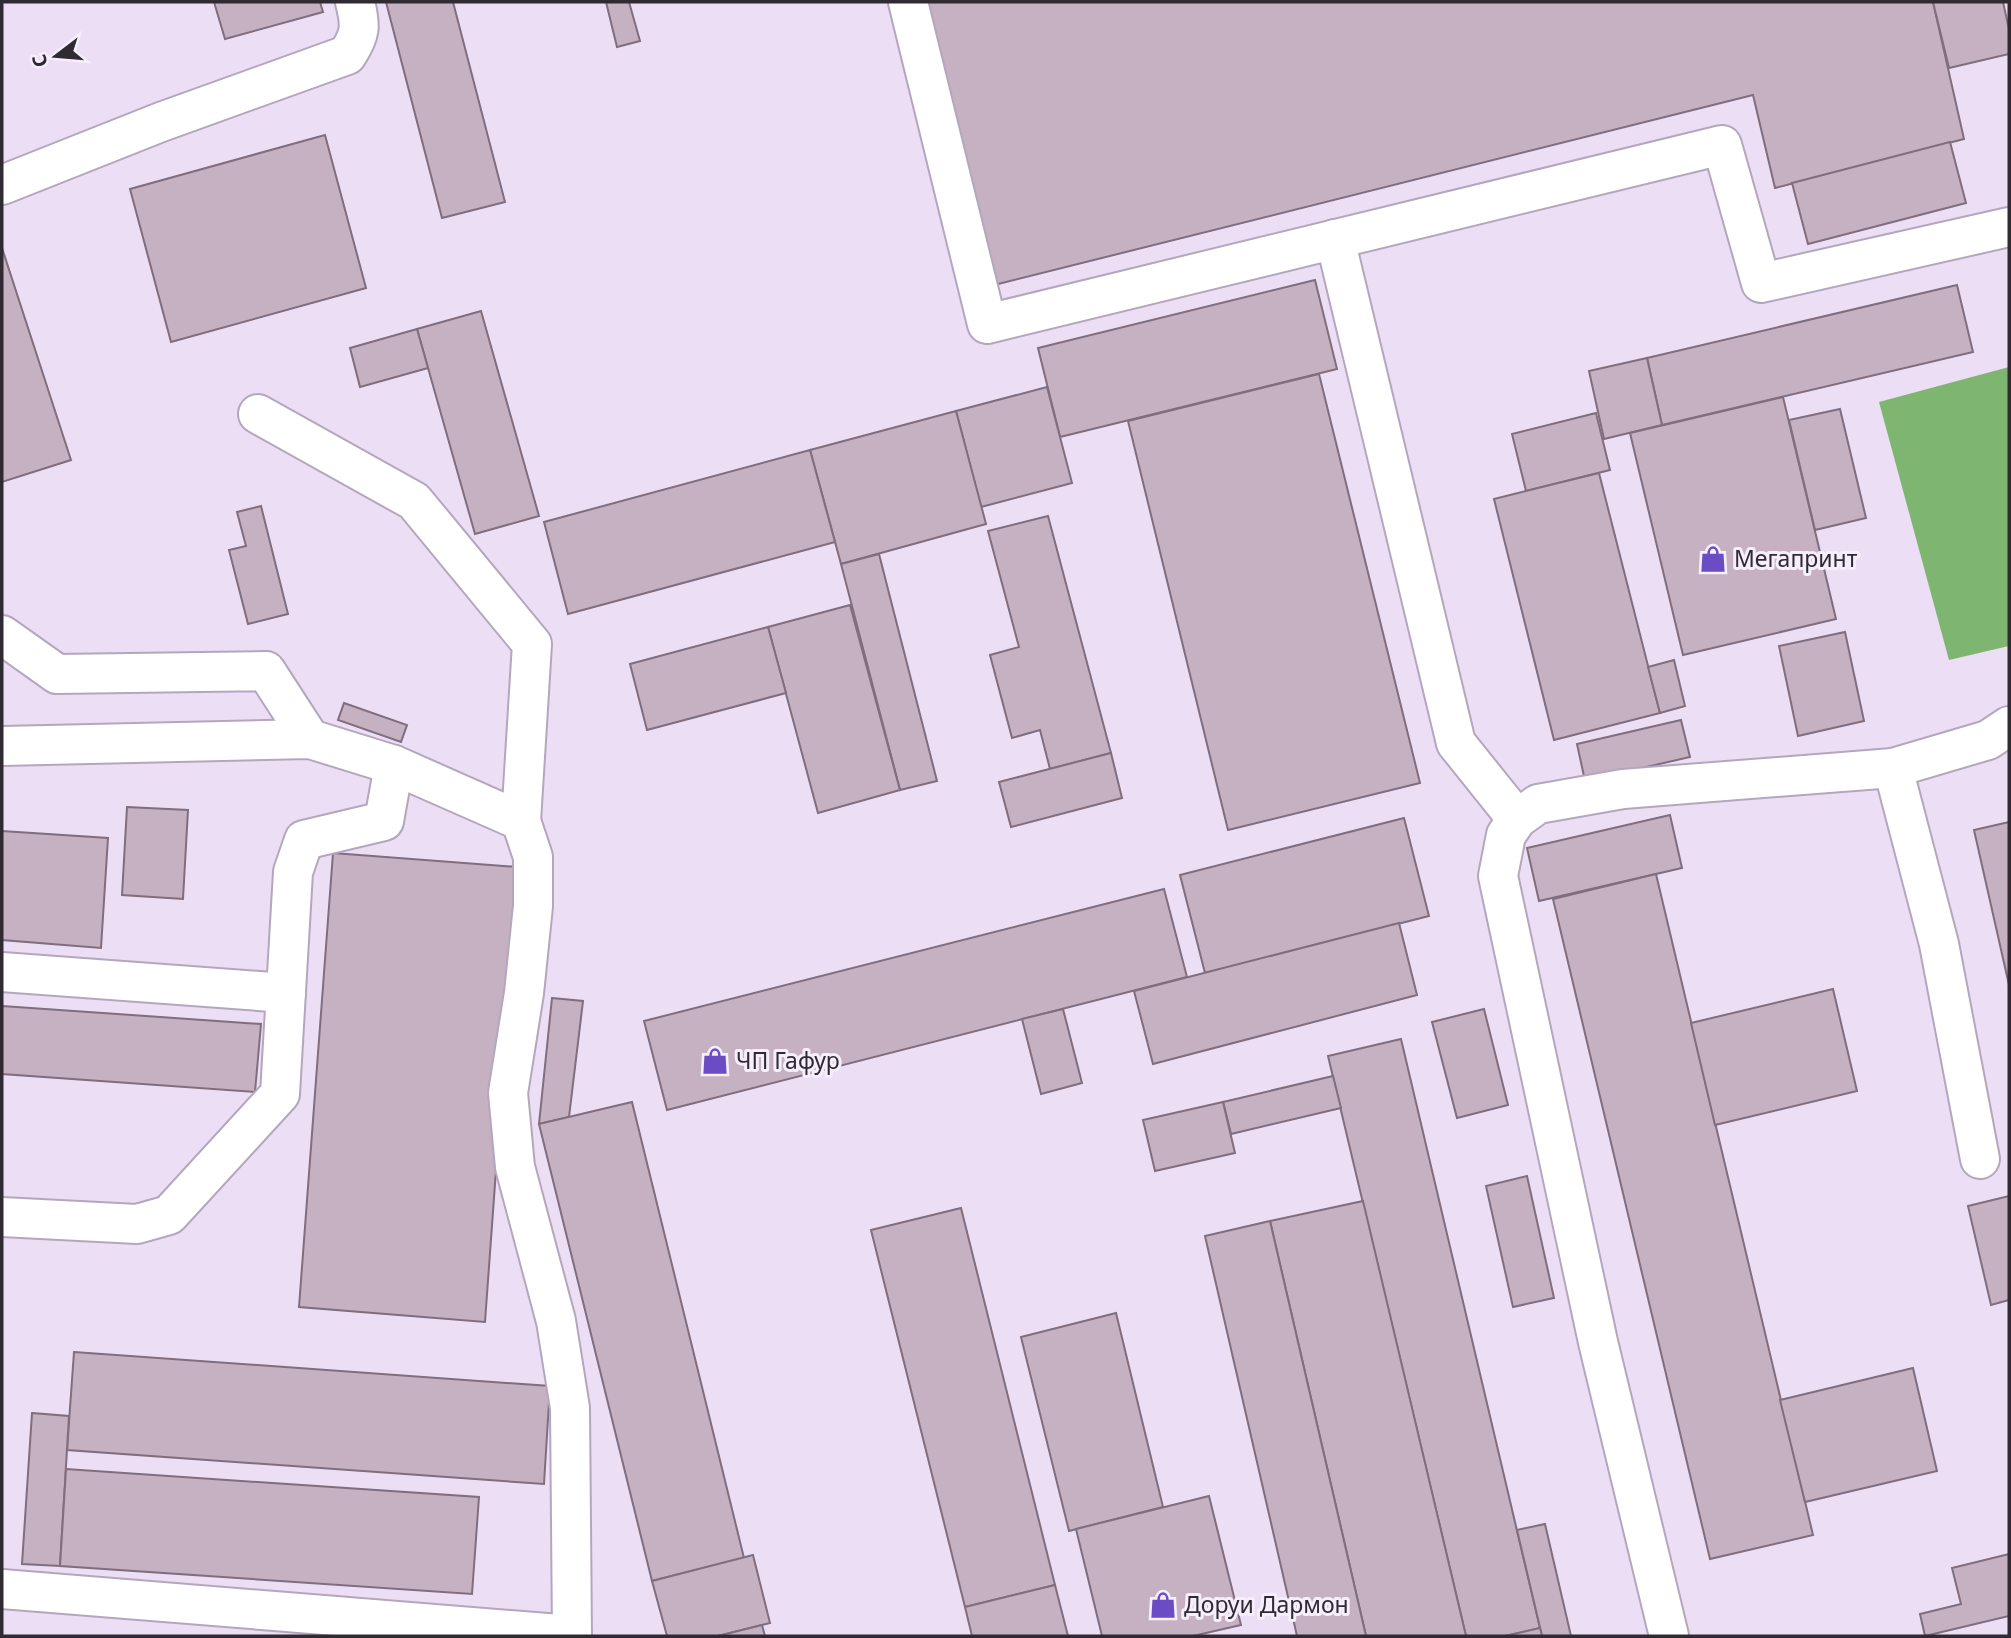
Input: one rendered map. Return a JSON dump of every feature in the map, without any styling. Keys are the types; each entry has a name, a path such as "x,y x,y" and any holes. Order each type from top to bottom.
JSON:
{"street":[{"path":"2,185 161,122 347,54 357,40 360,23 355,2"},
{"path":"908,2 986,324 1722,145 1761,284 2009,227"},
{"path":"1335,239 1456,743 1517,819"},
{"path":"2,1589 572,1636 570,1408 556,1321 515,1167 508,1093 524,993 533,906 533,857 521,821 532,644 414,500 258,414"},
{"path":"2,635 57,674 267,671 310,739"},
{"path":"1670,1636 1598,1342 1498,876 1506,835 1517,819 1538,804 1623,789 1893,768 1988,740 2009,726"},
{"path":"2,746 310,739 394,765 521,821"},
{"path":"2,1217 137,1224 169,1215 280,1094 293,872 304,840 384,821 394,765"},
{"path":"1893,768 1939,944 1980,1159"},
{"path":"2,972 286,993"}],"green space":[{"path":"2009,367 2009,646 1949,660 1879,402"}],"building":[{"path":"214,2 320,2 323,12 225,39"},
{"path":"386,2 453,2 505,202 442,218"},
{"path":"606,2 629,2 640,41 617,47"},
{"path":"921,2 1933,2 1964,139 1775,188 1753,95 990,286"},
{"path":"1933,2 2003,2 2009,29 2009,54 1949,68"},
{"path":"325,135 366,288 171,342 130,189"},
{"path":"1950,142 1966,203 1808,244 1792,183"},
{"path":"2,248 71,460 2,482"},
{"path":"1315,280 1337,369 1060,437 1038,348"},
{"path":"1957,285 1973,352 1662,425 1647,358"},
{"path":"481,311 539,516 475,534 417,329"},
{"path":"417,329 428,368 360,387 350,348"},
{"path":"1647,358 1662,425 1604,439 1589,371"},
{"path":"1319,374 1420,783 1228,830 1128,421"},
{"path":"1047,387 1072,483 981,507 956,411"},
{"path":"1783,397 1836,619 1683,655 1630,433"},
{"path":"1840,409 1866,518 1815,530 1789,420"},
{"path":"956,411 986,524 841,564 810,450"},
{"path":"1596,413 1610,470 1526,491 1512,434"},
{"path":"810,450 835,542 568,614 544,522"},
{"path":"1599,473 1660,713 1554,740 1494,499"},
{"path":"261,506 288,614 248,624 229,550 246,546 237,512"},
{"path":"1048,516 1111,753 1050,769 1040,730 1012,738 990,655 1019,647 988,531"},
{"path":"879,554 937,781 900,790 841,564"},
{"path":"850,605 900,790 818,813 768,627"},
{"path":"768,627 786,693 647,730 630,664"},
{"path":"1845,632 1864,721 1798,736 1779,646"},
{"path":"1674,660 1685,706 1660,713 1648,667"},
{"path":"344,703 407,725 401,742 338,720"},
{"path":"1681,720 1690,757 1585,781 1577,744"},
{"path":"1111,753 1122,798 1011,827 999,782"},
{"path":"127,807 188,810 183,899 122,895"},
{"path":"1670,815 1682,868 1539,901 1527,848"},
{"path":"1404,818 1429,916 1205,973 1180,875"},
{"path":"2009,822 2009,985 1974,830"},
{"path":"2,831 108,838 101,948 2,940"},
{"path":"333,853 518,867 485,1322 299,1307"},
{"path":"1656,874 1813,1535 1710,1559 1553,899"},
{"path":"1164,889 1187,977 667,1110 644,1021"},
{"path":"1399,923 1417,995 1153,1064 1134,991"},
{"path":"1833,989 1857,1091 1715,1125 1691,1023"},
{"path":"552,998 583,1001 569,1117 539,1124"},
{"path":"2,1006 261,1024 255,1092 2,1074"},
{"path":"1063,1009 1082,1083 1041,1094 1022,1019"},
{"path":"1484,1009 1508,1105 1457,1118 1432,1022"},
{"path":"1401,1039 1540,1628 1505,1636 1466,1636 1328,1056"},
{"path":"1333,1076 1341,1108 1231,1134 1223,1102"},
{"path":"632,1102 744,1558 652,1581 539,1124"},
{"path":"1223,1102 1235,1153 1155,1171 1143,1120"},
{"path":"1527,1176 1554,1298 1513,1307 1486,1186"},
{"path":"2009,1196 2009,1300 1991,1305 1968,1206"},
{"path":"1363,1201 1466,1636 1366,1636 1270,1221"},
{"path":"961,1208 1055,1585 965,1607 871,1230"},
{"path":"1270,1221 1366,1636 1297,1636 1205,1236"},
{"path":"1116,1313 1163,1507 1069,1531 1021,1337"},
{"path":"74,1352 550,1386 544,1484 67,1450"},
{"path":"1913,1368 1937,1471 1805,1502 1780,1400"},
{"path":"32,1413 69,1416 60,1566 22,1564"},
{"path":"66,1469 479,1497 472,1594 60,1566"},
{"path":"1209,1496 1241,1625 1193,1636 1102,1636 1076,1529"},
{"path":"1545,1524 1571,1636 1542,1636 1517,1530"},
{"path":"2009,1554 2009,1616 1925,1636 1920,1614 1961,1604 1952,1568"},
{"path":"753,1555 770,1623 718,1636 667,1636 652,1581"},
{"path":"1055,1585 1068,1636 972,1636 965,1607"},
{"path":"762,1625 765,1636 718,1636"},
{"path":"1540,1628 1542,1636 1505,1636"}],"place":[{"name":"Мегапринт","path":"1713,559"},
{"name":"ЧП Гафур","path":"715,1061"},
{"name":"Доруи Дармон","path":"1163,1605"}]}
